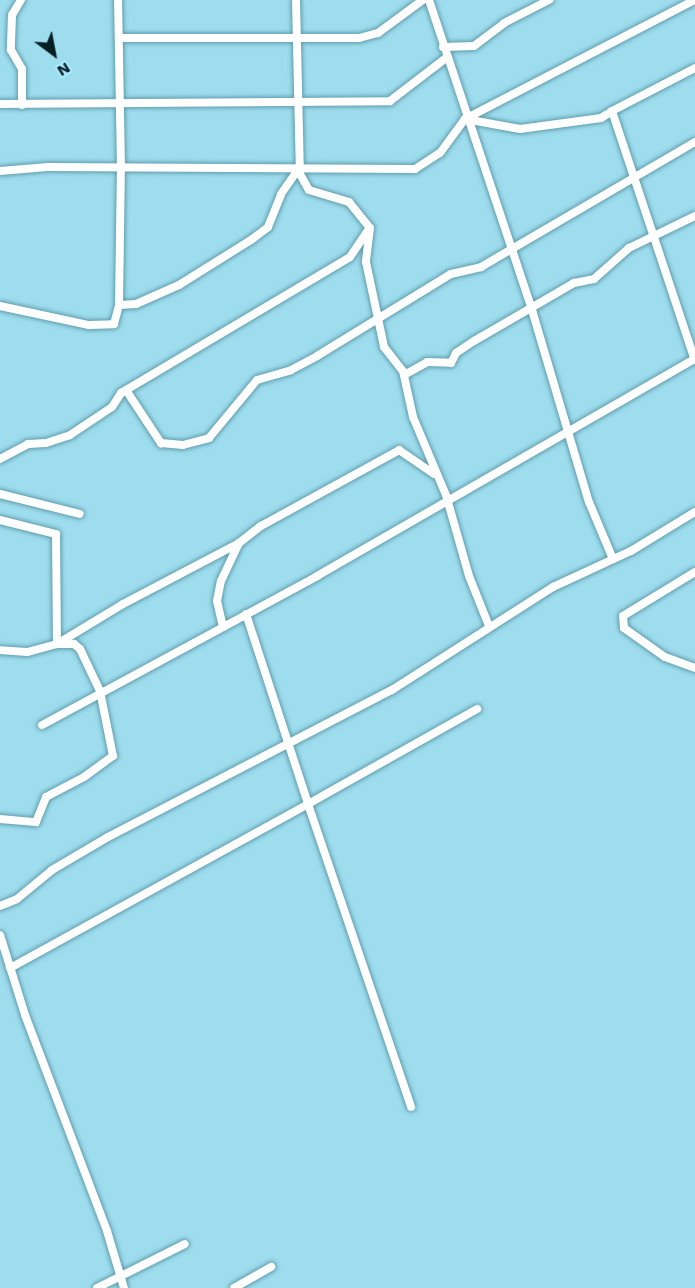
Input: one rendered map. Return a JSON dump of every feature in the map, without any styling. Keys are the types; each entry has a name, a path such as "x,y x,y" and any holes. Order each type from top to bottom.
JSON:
{"street":[{"path":"21,0 12,15 11,50 22,69 22,105"},
{"path":"0,306 89,325 114,324 119,305 121,169 118,0"},
{"path":"296,0 299,168 309,190 349,202 370,228 366,262 380,318 384,347 404,375 413,417 446,502 489,626"},
{"path":"120,38 370,36 423,0"},
{"path":"429,0 465,119 532,310 567,434 614,559"},
{"path":"443,47 474,46 504,23 549,0"},
{"path":"0,171 48,167 415,169 440,153 465,119 695,0"},
{"path":"0,104 297,104 390,101 446,58"},
{"path":"465,119 520,129 601,118 695,68"},
{"path":"42,725 100,691 223,627 695,360 632,179 612,111"},
{"path":"126,390 160,443 183,445 209,438 257,380 291,370 451,274 481,267 695,142"},
{"path":"119,305 136,304 178,285 251,240 268,227 281,194 299,168"},
{"path":"404,375 427,362 451,363 465,347 532,310 574,283 594,279 629,248 695,216"},
{"path":"0,459 28,444 46,444 70,435 112,408 126,390 350,257 370,228"},
{"path":"0,650 36,652 57,644 123,604 239,543 354,472 399,450 434,474"},
{"path":"0,494 80,514"},
{"path":"0,906 17,899 52,870 108,837 392,690 553,587 614,559 695,512"},
{"path":"0,520 57,534 57,644"},
{"path":"223,627 217,601 239,543"},
{"path":"695,572 623,616 624,628 665,657 695,668"},
{"path":"246,614 287,744 411,1107"},
{"path":"0,819 36,822 46,797 84,777 113,756 100,691 80,649 74,644 57,644"},
{"path":"10,968 308,804 358,772 477,709"},
{"path":"0,935 96,1208 103,1220 124,1288"},
{"path":"98,1288 119,1275 185,1244"},
{"path":"234,1288 271,1267"}]}
